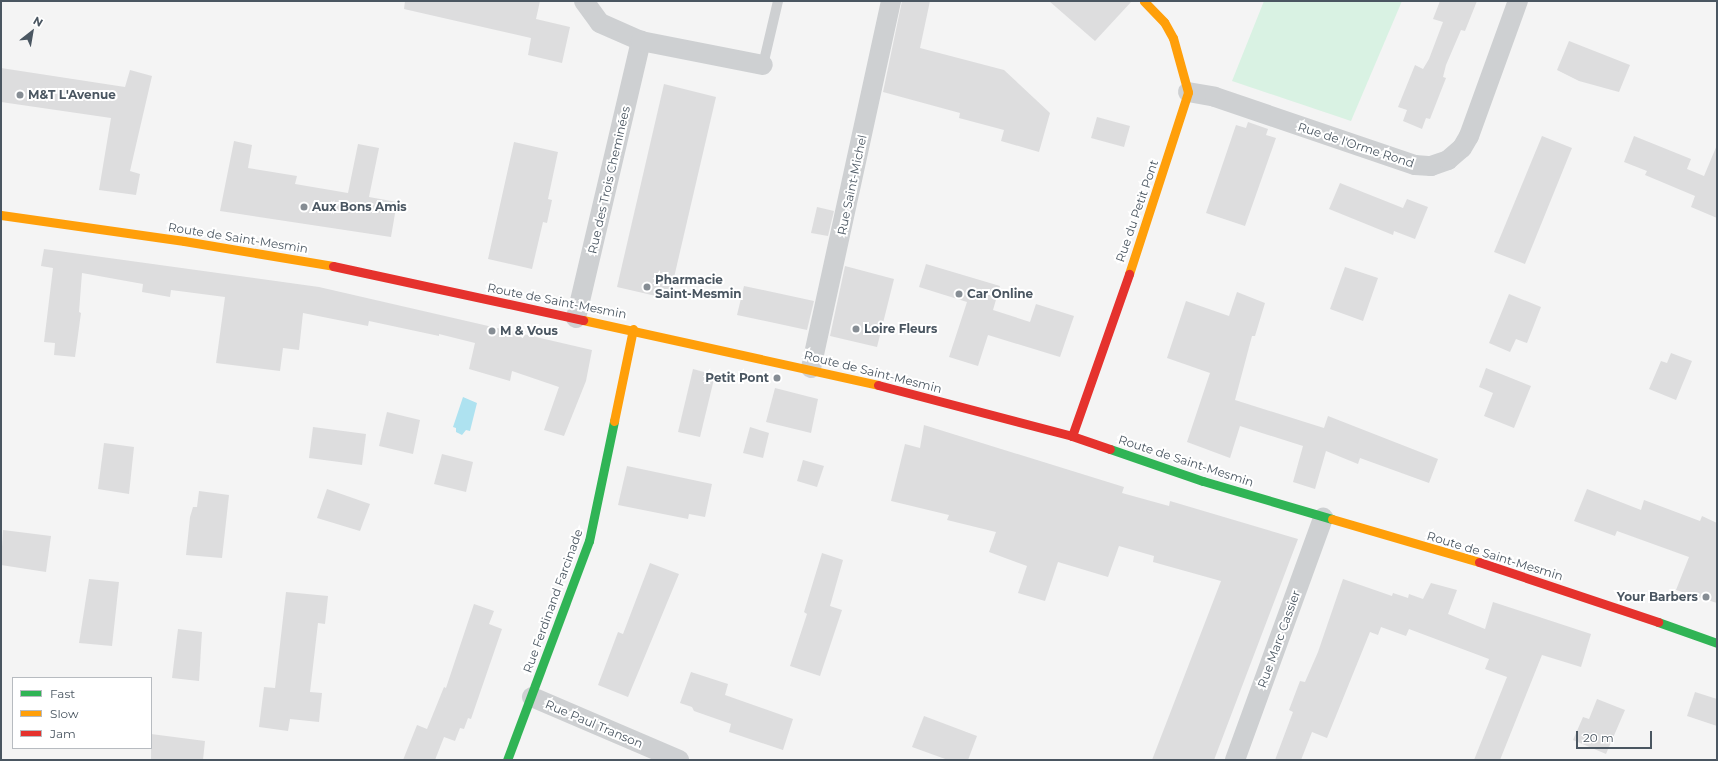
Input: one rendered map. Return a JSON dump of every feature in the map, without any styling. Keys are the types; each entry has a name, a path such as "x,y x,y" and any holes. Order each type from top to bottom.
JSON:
{"main road":[{"path":"1144,1 1164,22 1173,38 1188,92"},
{"name":"Rue du Petit Pont","path":"1072,436 1140,243 1188,92"},
{"name":"Route de Saint-Mesmin","path":"1,215 184,241 322,264 811,368 1072,436 1203,481 1324,518 1522,575 1717,643"},
{"name":"Rue Ferdinand Farcinade","path":"507,760 532,697 589,541 633,329"}],"street":[{"path":"584,1 600,22 641,41 763,65"},
{"name":"Rue Saint-Michel","path":"811,368 891,1"},
{"name":"Rue de l'Orme Rond","path":"1188,92 1215,97 1415,166 1430,166 1448,160 1462,148 1469,136 1518,1"},
{"name":"Rue des Trois Cheminées","path":"576,318 641,41"},
{"name":"Rue Marc Cassier","path":"1235,760 1324,518"},
{"name":"Rue Paul Transon","path":"532,697 679,760"}],"lane":[{"path":"763,65 778,1"}],"green space":[{"path":"1264,1 1402,1 1351,121 1232,81"}],"water":[{"path":"463,397 477,403 470,431 466,430 462,435 456,432 456,428 453,427"}],"building":[{"path":"405,1 540,1 536,19 570,27 562,63 528,55 531,38 404,9"},
{"path":"902,1 930,1 920,48 1004,70 1050,113 1039,152 1001,141 1004,130 959,118 960,113 883,92"},
{"path":"1049,1 1132,1 1095,41"},
{"path":"1440,1 1477,1 1465,31 1461,30 1446,65 1443,77 1446,78 1430,119 1426,118 1422,129 1403,121 1407,110 1398,107 1415,65 1423,69 1429,59 1443,22 1433,19"},
{"path":"1569,41 1630,65 1619,92 1579,81 1557,70"},
{"path":"1,68 125,87 130,70 152,76 130,171 140,174 136,195 99,190 111,118 1,102"},
{"path":"664,84 716,97 669,299 617,287"},
{"path":"1097,117 1130,126 1124,147 1091,138"},
{"path":"1248,122 1268,129 1266,135 1276,138 1245,226 1206,213 1236,125 1246,128"},
{"path":"1542,136 1572,148 1525,264 1494,252"},
{"path":"1634,136 1691,159 1687,169 1704,176 1717,145 1717,218 1691,207 1695,196 1645,175 1647,171 1624,162"},
{"path":"234,141 252,145 248,168 297,176 295,184 348,193 358,144 379,148 369,197 397,202 391,237 220,211"},
{"path":"514,142 558,152 548,199 552,200 547,223 543,222 532,269 488,259"},
{"path":"1340,183 1403,208 1407,199 1428,207 1415,239 1394,231 1393,235 1329,209"},
{"path":"817,207 834,211 828,236 811,233"},
{"path":"44,249 319,287 592,350 586,381 564,436 544,430 559,387 512,371 510,381 469,369 475,343 439,334 439,336 369,321 368,326 303,313 299,350 283,348 280,371 216,363 225,297 171,290 170,297 142,292 143,284 82,273 79,312 81,313 75,357 54,355 55,343 44,342 53,268 41,266"},
{"path":"926,264 1000,286 993,310 1030,322 1036,304 1074,316 1060,357 988,335 978,366 949,357 967,302 919,287"},
{"path":"845,266 894,279 877,347 830,336"},
{"path":"1345,267 1378,278 1363,321 1330,309"},
{"path":"744,286 814,301 807,330 737,315"},
{"path":"1237,292 1265,303 1255,336 1252,336 1235,400 1324,428 1328,416 1438,459 1429,483 1360,458 1358,464 1326,451 1315,489 1293,482 1303,446 1240,426 1230,458 1187,442 1210,373 1167,358 1186,301 1229,316"},
{"path":"1509,294 1541,307 1527,343 1516,339 1510,352 1489,343"},
{"path":"1671,353 1692,361 1676,400 1649,389 1661,361 1667,363"},
{"path":"1486,368 1531,386 1514,428 1484,416 1493,393 1479,387"},
{"path":"693,369 715,375 700,437 678,432"},
{"path":"775,388 818,399 811,433 766,422"},
{"path":"387,412 420,420 413,454 379,446"},
{"path":"924,425 1124,487 1122,493 1169,506 1170,501 1298,539 1214,760 1152,760 1221,581 1153,562 1154,556 1119,546 1108,577 1058,562 1045,601 1018,593 1027,566 989,552 996,532 947,520 949,515 891,501 905,444 920,448"},
{"path":"313,427 366,434 362,465 309,458"},
{"path":"750,427 769,433 763,458 743,453"},
{"path":"104,443 134,447 129,494 98,489"},
{"path":"442,454 473,462 466,492 434,484"},
{"path":"803,460 824,466 817,487 797,481"},
{"path":"627,466 712,484 705,517 689,514 688,519 618,505"},
{"path":"327,489 370,504 360,531 317,518"},
{"path":"1587,489 1641,510 1644,500 1700,521 1702,516 1717,523 1717,603 1676,590 1689,557 1617,531 1615,536 1574,521"},
{"path":"199,491 229,495 222,558 186,555 190,517 193,507 197,507"},
{"path":"3,530 51,536 46,572 1,565"},
{"path":"822,553 843,560 830,606 842,610 820,676 790,666 807,614 804,612"},
{"path":"650,563 679,574 628,697 598,685 618,632 623,634"},
{"path":"89,579 119,582 112,646 79,643"},
{"path":"1343,579 1392,596 1393,593 1408,598 1409,594 1423,599 1431,583 1457,590 1448,614 1485,629 1493,602 1591,634 1581,667 1542,655 1500,760 1474,760 1507,677 1485,669 1489,659 1409,629 1406,636 1381,627 1378,635 1370,632 1327,738 1312,732 1301,760 1275,760 1293,712 1289,710 1300,681 1305,682 1318,652"},
{"path":"286,592 328,596 325,624 318,623 310,692 322,693 319,722 290,719 288,731 259,727 264,687 275,688"},
{"path":"474,604 494,611 489,624 502,629 471,719 468,718 464,729 460,728 455,741 444,737 435,760 403,760 417,725 427,729 444,687 446,688"},
{"path":"178,629 202,632 199,681 172,678"},
{"path":"691,672 728,684 725,695 793,719 783,750 729,732 731,724 694,711 692,707 680,703"},
{"path":"1695,692 1717,699 1717,726 1687,716"},
{"path":"1597,699 1625,710 1606,754 1573,740 1583,717 1589,719"},
{"path":"924,716 977,736 968,760 948,760 912,747"},
{"path":"152,734 205,741 203,760 151,760"}],"traffic: fast":[{"path":"507,760 589,541 614,421"},
{"path":"1110,449 1203,481 1332,519"},
{"path":"1658,622 1717,643"}],"traffic: slow":[{"path":"1129,274 1188,92 1173,38 1164,22 1144,1"},
{"path":"1,215 184,241 333,266"},
{"path":"583,320 878,385"},
{"path":"614,421 633,329"},
{"path":"1332,519 1479,562"}],"traffic: jam":[{"path":"333,266 583,320"},
{"path":"1072,436 1129,274"},
{"path":"878,385 1072,436 1110,449"},
{"path":"1479,562 1658,622"}],"place":[{"name":"M&T L'Avenue","path":"20,95"},
{"name":"Aux Bons Amis","path":"304,207"},
{"name":"Pharmacie Saint-Mesmin","path":"647,287"},
{"name":"Car Online","path":"959,294"},
{"name":"Loire Fleurs","path":"856,329"},
{"name":"M & Vous","path":"492,331"},
{"name":"Petit Pont","path":"777,378"},
{"name":"Your Barbers","path":"1706,597"}]}
